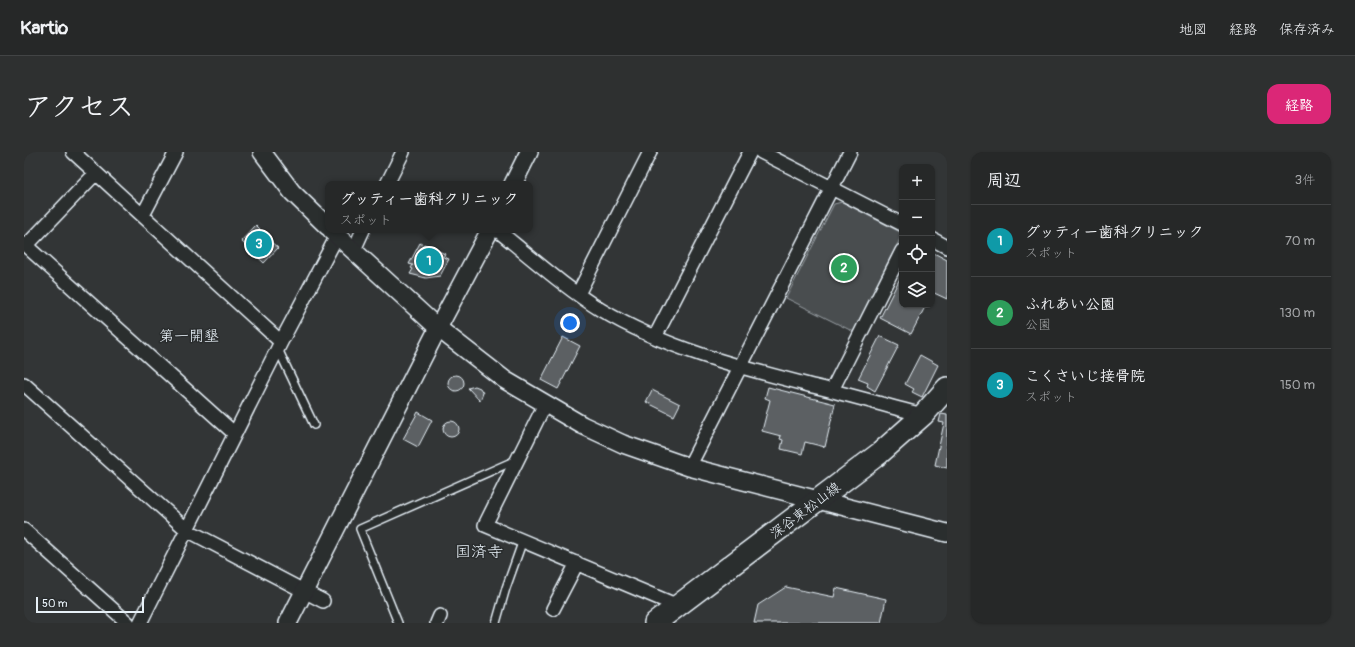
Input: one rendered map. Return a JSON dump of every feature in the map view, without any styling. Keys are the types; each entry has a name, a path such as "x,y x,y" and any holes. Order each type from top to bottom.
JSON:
{"main road":[{"name":"深谷東松山線","path":"655,623 820,500 880,453 923,415 947,388"}],"street":[{"path":"73,152 143,215 279,346"},
{"path":"143,215 176,152"},
{"path":"262,152 292,192 325,224"},
{"path":"388,181 403,152"},
{"path":"514,181 529,152"},
{"path":"578,294 650,152"},
{"path":"655,337 750,152"},
{"path":"761,152 899,222"},
{"path":"689,467 850,152"},
{"path":"96,173 25,245 235,434"},
{"path":"140,623 279,346 331,233"},
{"path":"334,233 353,252 438,328 505,380 582,425 623,444 689,467 947,533"},
{"path":"353,252 362,233"},
{"path":"288,623 438,328 488,233"},
{"path":"501,233 578,294 624,322 655,337 691,352 740,367 923,415"},
{"path":"935,241 947,247"},
{"path":"832,390 899,257"},
{"path":"24,384 186,530 323,601"},
{"path":"545,404 485,525 678,606"},
{"path":"24,530 128,623"},
{"path":"553,609 577,563"}],"lane":[{"path":"279,346 314,425"},
{"path":"398,623 360,529 518,460"},
{"path":"496,623 506,588 523,540"}],"shaded area":[{"path":"842,202 899,231 899,241 854,332 786,298 834,204"}],"building":[{"path":"256,225 260,229 259,231 278,248 264,263 241,241"},
{"path":"420,243 445,254 443,257 449,259 440,276 426,278 410,274 413,269 411,268 413,265 409,264"},
{"path":"935,254 947,260 947,299 935,293"},
{"path":"899,280 899,308 924,308 911,334 880,318"},
{"path":"880,336 899,345 875,391 867,386 868,383 858,379"},
{"path":"563,337 580,346 558,389 541,380"},
{"path":"920,355 938,365 922,397 912,392 914,389 905,384"},
{"path":"453,375 459,375 464,380 462,389 459,391 453,391 448,386 448,380"},
{"path":"475,386 480,388 483,393 480,401 468,388"},
{"path":"768,387 835,404 825,447 805,442 802,454 781,449 783,440 780,439 781,436 762,431 770,400 765,398"},
{"path":"652,390 680,404 674,416 646,402"},
{"path":"418,412 432,420 418,447 403,439"},
{"path":"941,414 947,415 947,468 935,465 944,423 939,422"},
{"path":"448,421 454,421 459,426 457,435 454,437 448,437 443,432 443,426"},
{"path":"786,587 834,597 836,588 886,599 881,623 754,623 758,605"}],"place":[{"name":"こくさいじ接骨院","path":"259,244"},
{"name":"グッティー歯科クリニック","path":"429,261"},
{"name":"ふれあい公園","path":"844,268"}],"district":[{"name":"第一開墾","path":"189,336"},
{"name":"国済寺","path":"479,551"}]}
